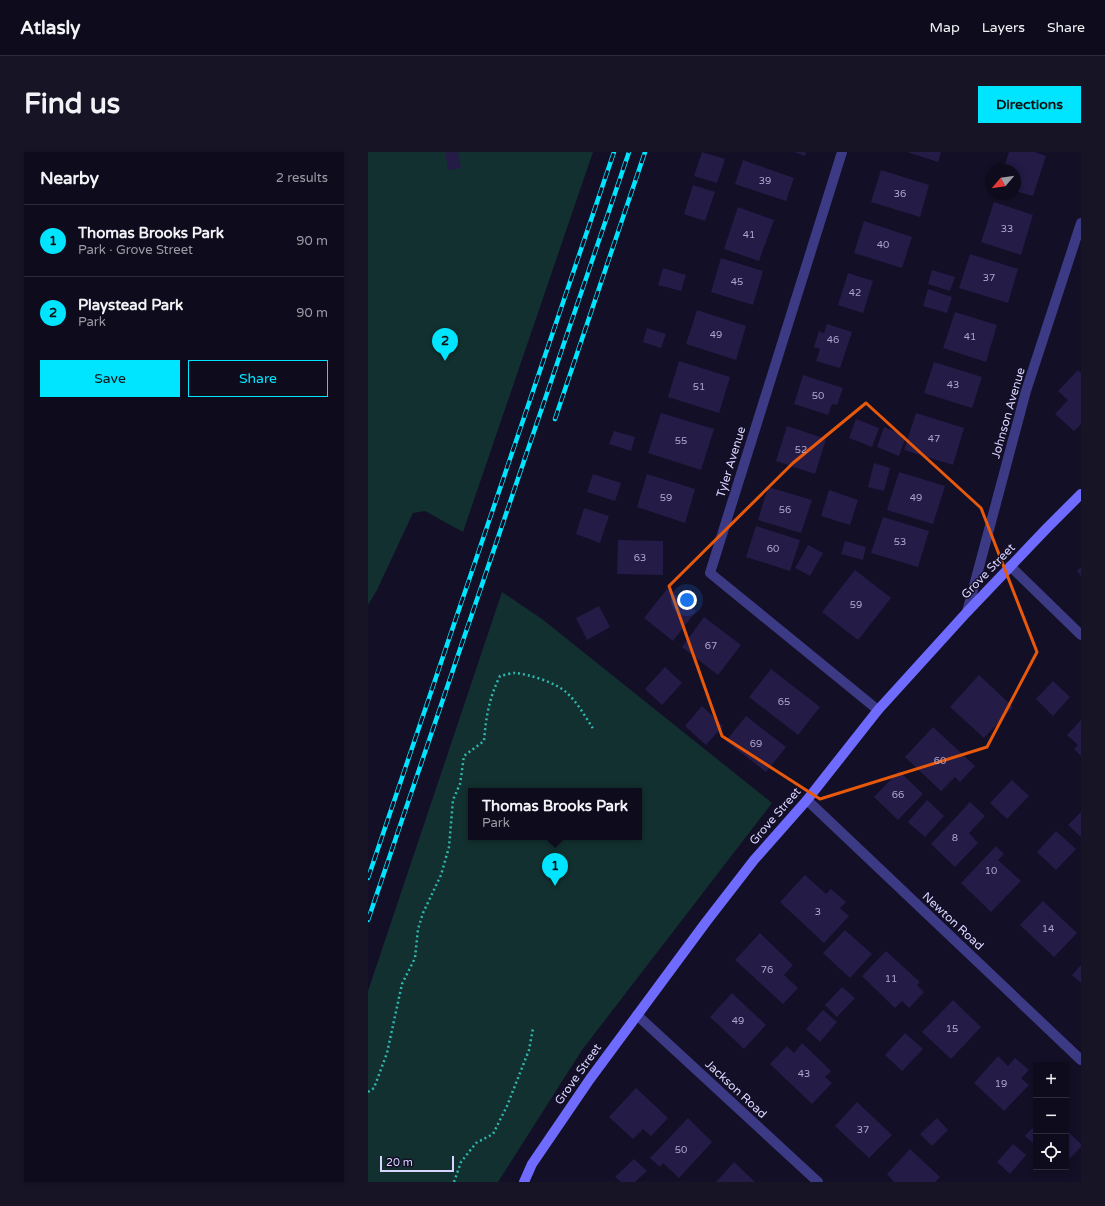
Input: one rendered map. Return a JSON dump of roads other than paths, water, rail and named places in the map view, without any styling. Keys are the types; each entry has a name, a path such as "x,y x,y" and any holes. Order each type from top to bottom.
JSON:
{"street":[{"name":"Tyler Avenue","path":"842,152 710,573 878,710"},
{"name":"Johnson Avenue","path":"967,612 1026,391 1081,223"},
{"name":"Grove Street","path":"524,1182 532,1164 590,1079 706,922 754,860 807,800 878,710 1010,566 1081,494"},
{"path":"1010,566 1081,635"},
{"name":"Newton Road","path":"807,800 1081,1060"},
{"name":"Jackson Road","path":"637,1015 818,1182"}],"railway":[{"path":"368,878 614,152"},
{"path":"368,920 629,152"},
{"path":"555,419 645,152"}],"place":[{"name":"Playstead Park","path":"445,361"},
{"name":"Thomas Brooks Park","path":"555,886"}]}
